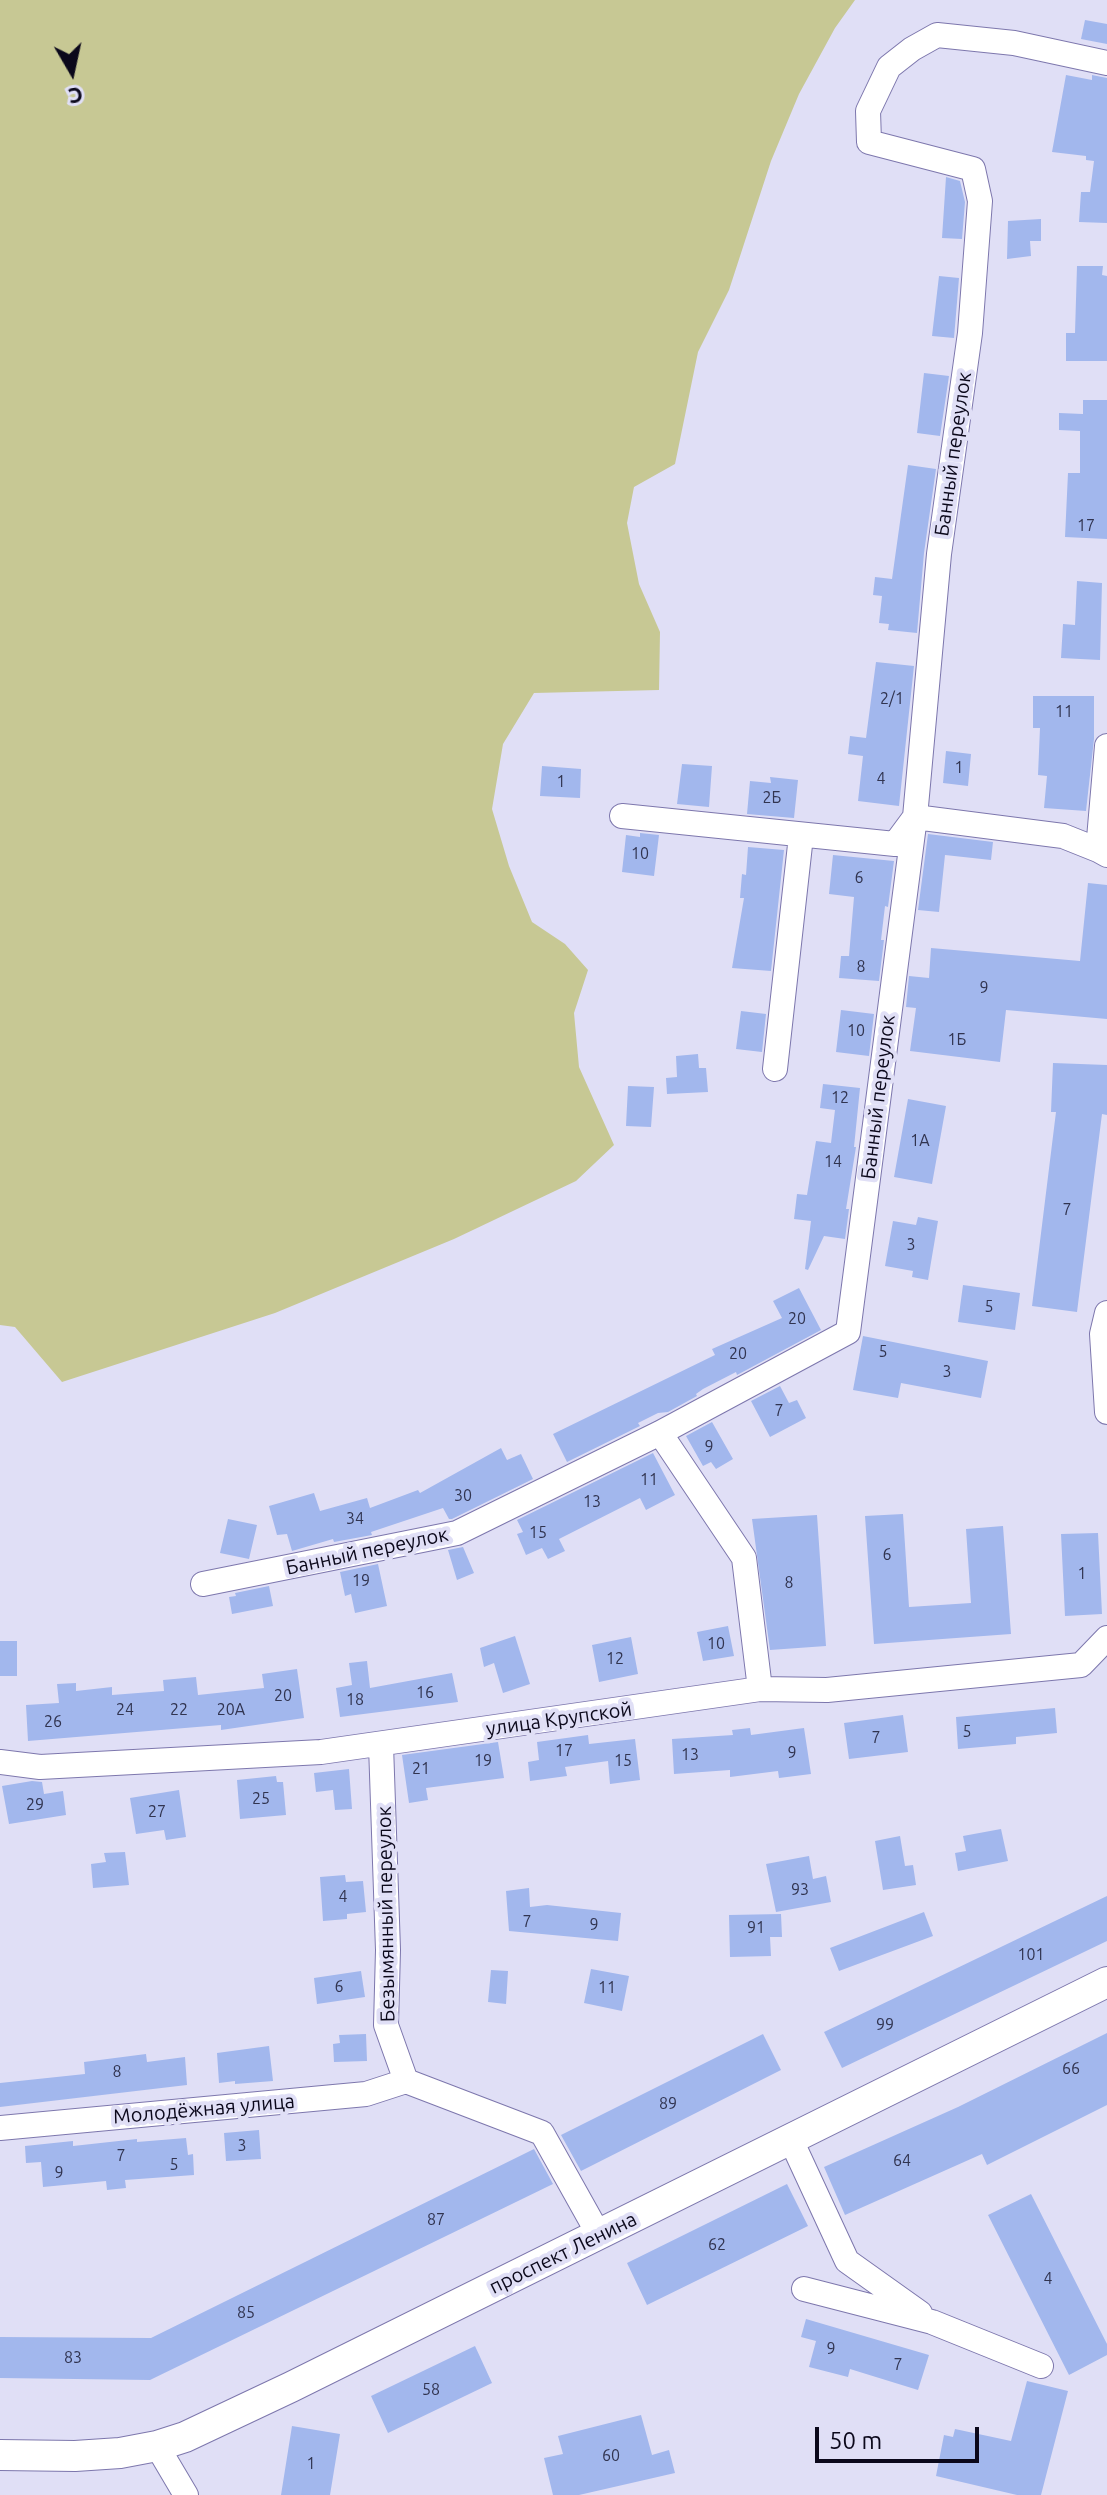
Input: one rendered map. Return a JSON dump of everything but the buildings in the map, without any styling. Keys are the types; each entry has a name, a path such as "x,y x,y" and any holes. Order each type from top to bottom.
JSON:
{"main road":[{"name":"проспект Ленина","path":"0,2455 120,2453 157,2446 228,2418 1107,1982"}],"street":[{"name":"Банный переулок","path":"203,1584 457,1533 660,1433 848,1332 915,817 939,554 970,333 980,201 973,169 869,142 868,111 889,67 937,35 1014,43 1107,63"},
{"path":"622,816 895,844 915,817 1063,836 1102,852 1107,746"},
{"path":"775,1069 801,836"},
{"path":"1107,1313 1102,1334 1107,1412"},
{"path":"660,1433 744,1558 760,1689"},
{"name":"улица Крупской","path":"0,1762 40,1767 321,1752 760,1689 827,1690 1081,1665 1107,1638"},
{"name":"Безымянный переулок","path":"381,1745 388,1950 386,2025 406,2081"},
{"path":"406,2081 542,2133 599,2235"},
{"name":"Молодёжная улица","path":"0,2128 366,2094 406,2081"},
{"path":"791,2140 847,2261 932,2322"},
{"path":"804,2289 932,2322 1041,2366"},
{"path":"157,2446 186,2495"}],"green space":[{"path":"0,0 855,0 835,28 799,94 771,161 729,290 698,352 675,464 634,487 627,523 639,584 660,632 659,690 534,693 503,744 492,809 509,866 532,922 565,944 588,970 574,1013 579,1067 614,1145 576,1181 454,1239 275,1313 62,1382 15,1327 0,1325"}]}
